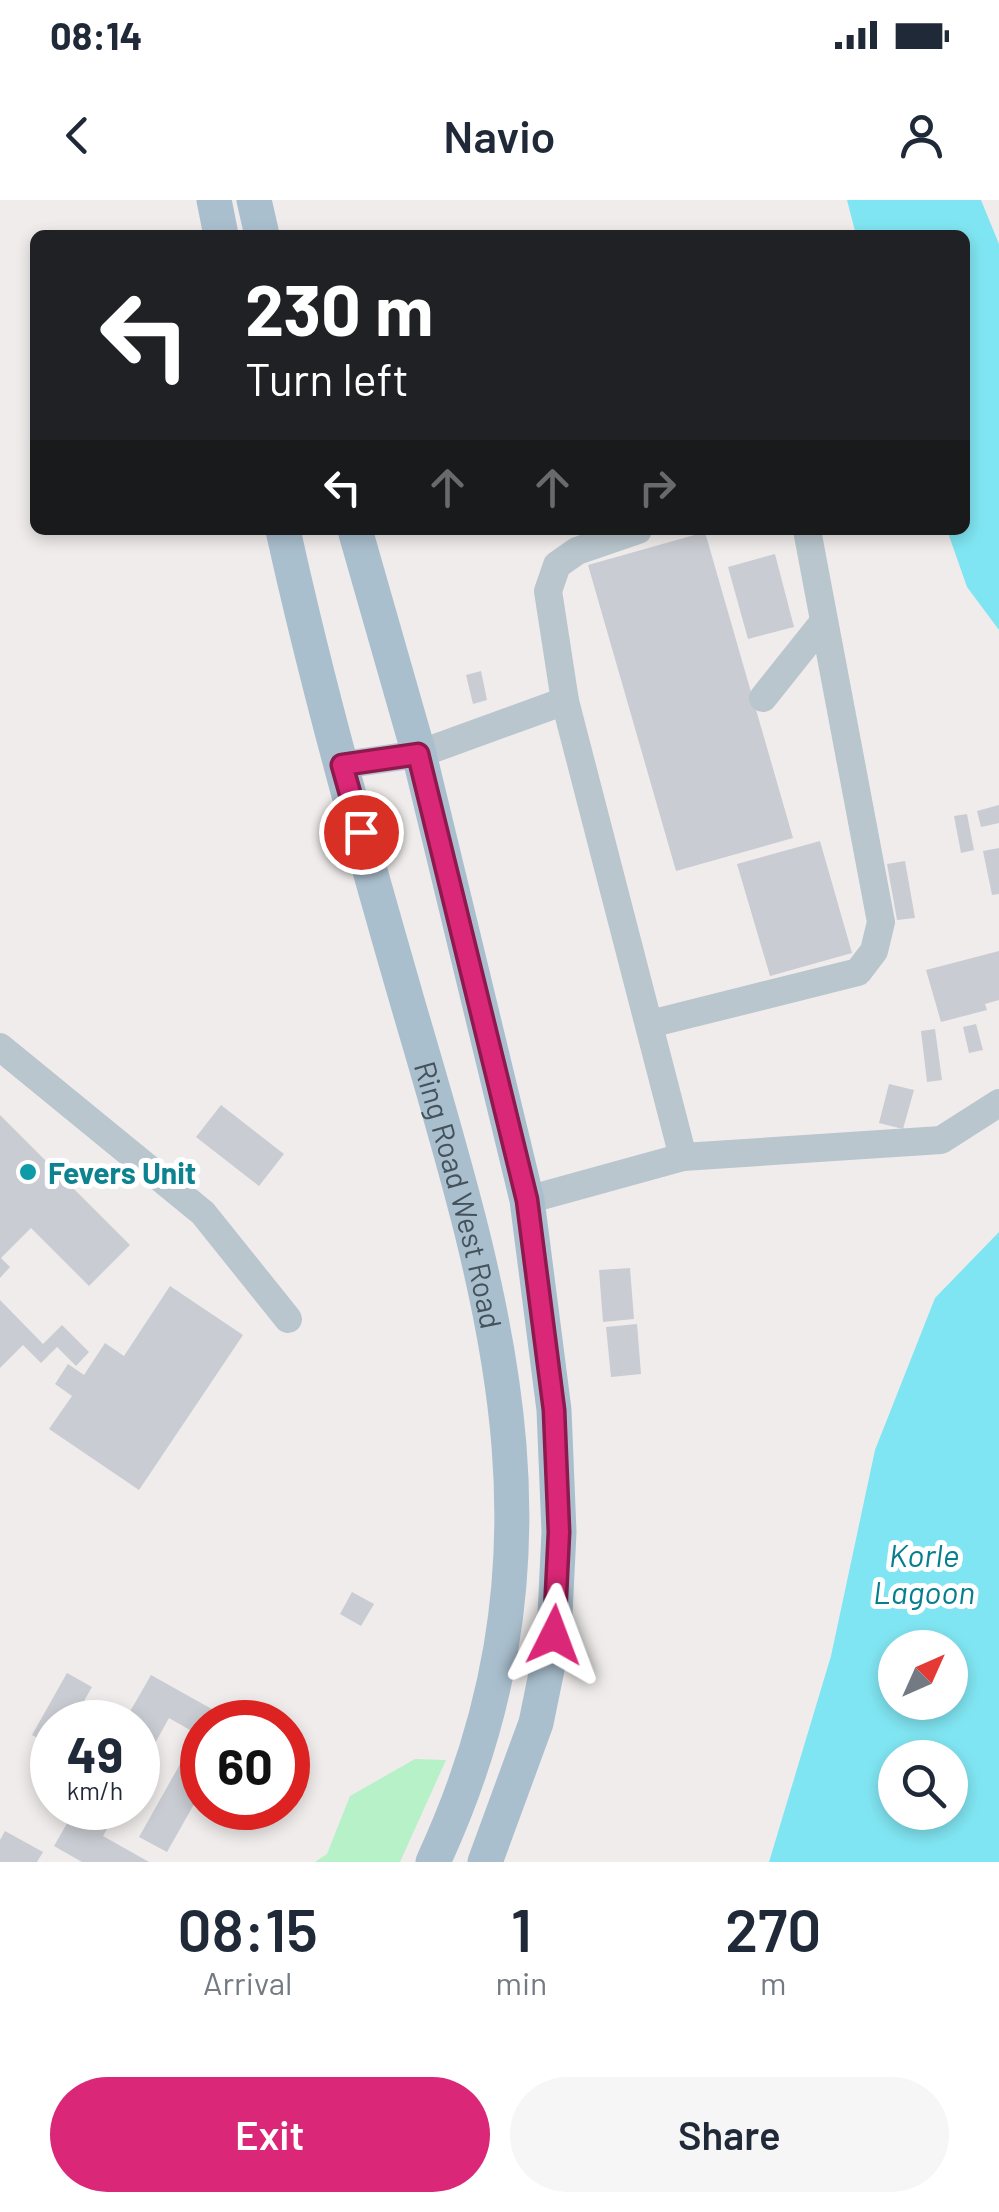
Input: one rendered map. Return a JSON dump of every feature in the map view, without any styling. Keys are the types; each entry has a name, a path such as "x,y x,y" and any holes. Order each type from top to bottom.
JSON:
{"main road":[{"path":"214,200 220,230"},
{"path":"254,200 261,230"},
{"name":"Ring Road West Road","path":"284,535 342,765 471,1214 503,1378 512,1461 514,1538 508,1618 493,1702 460,1805 433,1862"},
{"name":"Ring Road West Road","path":"356,535 418,754 527,1200 554,1410 559,1532 554,1635 536,1723 485,1862"}],"lane":[{"path":"623,535 576,551 558,565 548,592 565,701 684,1158"},
{"path":"650,1024 858,972 874,951 882,922 808,535"},
{"path":"763,698 822,624"},
{"path":"342,765 418,754 565,701"},
{"path":"0,1047 203,1214 288,1319"},
{"path":"527,1200 684,1158 941,1140 999,1103"}],"green space":[{"path":"415,1759 446,1760 400,1862 315,1862 327,1854 350,1796"}],"water":[{"path":"847,200 981,200 999,244 999,630 967,587 949,535 970,535 970,230 855,230"},
{"name":"Korle Lagoon","path":"999,1232 999,1862 769,1862 831,1656 875,1450 935,1298"}],"building":[{"path":"706,535 793,838 676,871 588,565"},
{"path":"775,554 794,627 748,639 728,567"},
{"path":"481,671 487,700 473,704 466,675"},
{"path":"999,805 999,823 981,827 977,811"},
{"path":"967,814 974,850 961,853 954,816"},
{"path":"820,841 852,953 770,976 737,864"},
{"path":"999,848 999,894 992,895 983,851"},
{"path":"905,861 915,918 897,920 887,864"},
{"path":"999,951 999,1000 985,1004 987,1010 941,1022 926,970"},
{"path":"976,1024 983,1050 969,1053 963,1027"},
{"path":"935,1029 942,1080 927,1082 921,1031"},
{"path":"889,1084 914,1090 903,1129 879,1123"},
{"path":"221,1105 284,1154 259,1186 196,1137"},
{"name":"Fevers Unit","path":"0,1115 130,1245 89,1286 31,1228 1,1258 10,1267 0,1278"},
{"path":"630,1268 634,1319 603,1322 599,1270"},
{"path":"170,1286 243,1335 139,1490 49,1429 72,1396 55,1384 68,1364 84,1375 105,1343 124,1356"},
{"path":"0,1300 43,1344 62,1325 89,1352 76,1366 57,1347 41,1363 23,1345 0,1368"},
{"path":"637,1324 641,1374 611,1377 606,1327"},
{"path":"352,1592 374,1604 361,1626 340,1614"},
{"path":"67,1673 92,1687 85,1700 52,1700"},
{"path":"151,1675 196,1700 180,1700 180,1724 169,1718 160,1734 160,1700 137,1700"},
{"path":"180,1764 180,1829 167,1852 139,1837 143,1830 160,1830 160,1800"},
{"path":"63,1830 106,1830 103,1836 149,1862 82,1862 54,1846"},
{"path":"5,1831 43,1852 37,1862 0,1862 0,1840"}],"place":[{"name":"Fevers Unit","path":"28,1172"}],"route":[{"path":"361,832 342,765 418,754 527,1200 554,1410 559,1532 554,1635"}]}
